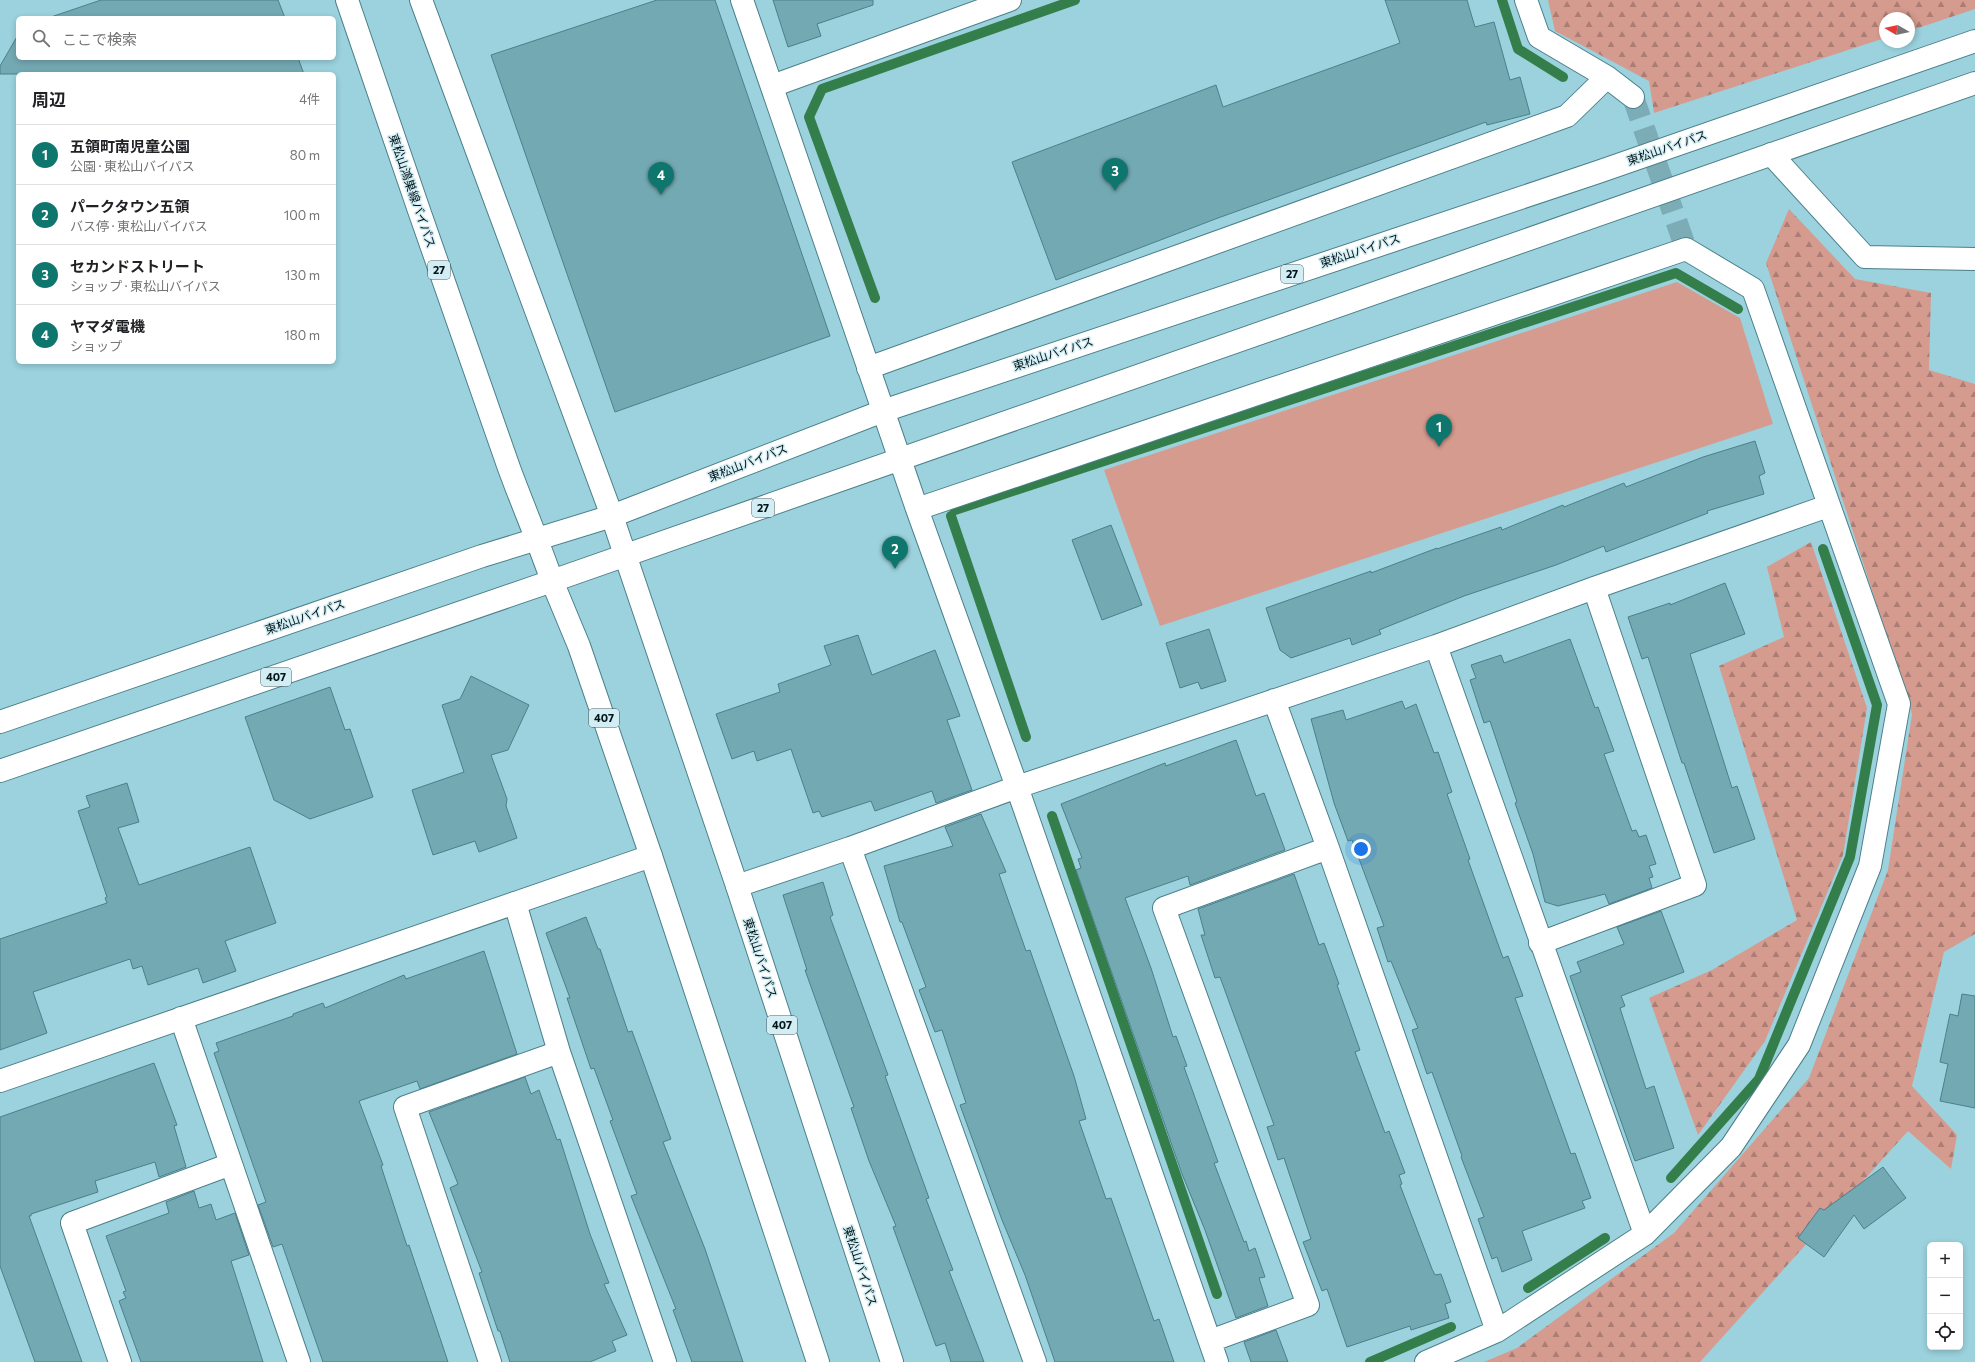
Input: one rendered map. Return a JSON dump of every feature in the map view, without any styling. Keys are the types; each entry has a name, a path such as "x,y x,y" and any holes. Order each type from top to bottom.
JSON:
{"main road":[{"name":"東松山鴻巣線バイパス","path":"347,0 490,415 511,474 537,538"},
{"path":"421,0 612,516"},
{"path":"742,0 916,509 1017,787 1217,1362"},
{"path":"772,86 1010,0"},
{"path":"1526,0 1539,37 1607,77 1633,97"},
{"name":"東松山バイパス","path":"0,722 537,538 612,516 883,411 1598,172 1975,41"},
{"path":"868,368 1567,116 1607,77"},
{"name":"27","path":"537,538 552,581 1975,83"},
{"path":"1771,154 1865,257 1975,259"},
{"path":"916,509 1686,249 1752,289 1899,704 1870,866 1799,1045 1731,1147 1645,1234 1497,1331 1426,1362"},
{"path":"737,886 850,848 1017,787 1436,646 1594,588 1828,506"},
{"name":"東松山バイパス","path":"612,516 737,886 892,1362"},
{"name":"407","path":"0,771 552,581 579,646 651,856 818,1362"},
{"path":"1540,943 1694,885 1594,588"},
{"path":"1436,646 1540,943 1645,1234"},
{"path":"1274,700 1328,848 1497,1331"},
{"path":"850,848 1035,1362"},
{"path":"1210,1341 1308,1305 1164,908 1328,848"},
{"path":"0,1081 651,856"},
{"path":"515,903 559,1052 665,1362"},
{"path":"181,1018 299,1362"},
{"path":"490,1362 405,1108 559,1052"},
{"path":"120,1362 72,1223 231,1164"}],"green space":[{"path":"1548,0 1975,0 1975,9 1915,29 1915,12 1879,12 1879,40 1654,113 1649,81 1555,31"},
{"path":"1789,209 1855,279 1931,293 1929,370 1975,384 1975,934 1944,952 1912,1086 1957,1135 1951,1169 1908,1131 1700,1362 1484,1362 1517,1348 1674,1233 1809,1078 1888,870 1912,714 1766,263"},
{"path":"1677,282 1740,318 1773,424 1160,626 1104,470"},
{"path":"1811,542 1867,708 1843,855 1765,1041 1698,1135 1649,998 1712,970 1797,920 1719,666 1784,637 1767,567"}],"building":[{"path":"101,0 278,0 284,16 54,16"},
{"path":"657,0 715,0 830,336 615,412 491,55"},
{"path":"773,0 873,0 873,5 817,24 821,36 788,47"},
{"path":"1385,0 1467,0 1475,27 1494,22 1510,80 1520,77 1530,114 1487,125 1486,122 1218,218 1056,280 1012,162 1216,85 1223,107 1400,43"},
{"path":"16,38 16,60 299,60 303,72 16,72 16,74 0,74 0,66"},
{"path":"1755,441 1765,473 1759,476 1764,494 1707,511 1708,513 1606,552 1604,546 1556,565 1464,596 1379,630 1381,634 1352,645 1350,638 1291,658 1280,650 1266,608 1371,571 1371,573 1437,548 1501,527 1502,530 1563,505 1564,507 1624,483 1626,487 1703,457"},
{"path":"1111,525 1142,605 1102,620 1072,540"},
{"path":"1725,583 1745,634 1690,654 1732,788 1737,786 1755,839 1714,853 1684,763 1682,763 1648,657 1642,659 1628,617 1670,603 1670,605"},
{"path":"1209,629 1226,681 1201,689 1198,682 1180,688 1166,643"},
{"path":"858,635 872,675 935,650 960,716 947,720 972,790 936,803 932,791 875,811 871,801 822,817 819,811 813,813 791,749 757,761 754,751 732,759 716,714 780,692 778,684 831,665 824,646"},
{"path":"1570,639 1595,708 1598,707 1614,751 1604,754 1632,831 1636,830 1639,837 1646,835 1656,864 1649,866 1653,877 1649,878 1652,888 1609,904 1605,894 1558,906 1545,902 1533,854 1515,803 1517,802 1490,721 1484,723 1470,680 1476,678 1471,665 1501,655 1504,663"},
{"path":"471,676 529,705 508,750 491,755 507,799 506,806 517,838 479,852 475,841 433,855 412,790 464,772 442,705 460,699"},
{"path":"330,687 345,730 350,729 373,797 310,819 274,800 245,717"},
{"path":"1402,701 1405,709 1416,704 1434,753 1438,752 1452,792 1447,794 1470,859 1468,860 1503,958 1508,956 1523,996 1515,998 1571,1154 1575,1153 1591,1198 1582,1201 1585,1208 1522,1231 1532,1260 1502,1272 1497,1257 1492,1259 1478,1219 1484,1217 1461,1157 1462,1156 1432,1072 1427,1074 1412,1030 1418,1028 1391,961 1388,962 1377,928 1384,926 1352,840 1348,841 1334,803 1311,719 1343,710 1346,720"},
{"path":"1236,740 1256,796 1264,793 1285,850 1190,885 1188,876 1125,898 1151,968 1173,1037 1176,1036 1187,1066 1184,1067 1218,1162 1214,1163 1244,1242 1246,1241 1249,1251 1255,1248 1265,1277 1259,1278 1268,1306 1236,1318 1205,1230 1182,1174 1076,870 1081,868 1078,859 1082,858 1061,804 1165,763 1166,766"},
{"path":"127,783 139,822 118,828 139,885 250,847 276,923 225,941 236,971 203,983 198,968 148,985 142,966 133,969 130,959 33,992 47,1033 0,1050 0,939 107,903 105,898 107,897 78,811 90,807 86,796"},
{"path":"981,814 1006,872 999,874 1026,951 1030,950 1074,1076 1086,1119 1079,1121 1106,1199 1111,1198 1154,1321 1159,1319 1174,1362 1055,1362 1025,1275 1002,1220 960,1105 966,1103 942,1030 935,1032 919,990 926,987 902,922 900,922 884,866 953,846 945,827"},
{"path":"1294,874 1319,945 1324,943 1339,984 1337,985 1360,1050 1355,1052 1385,1133 1389,1131 1405,1173 1399,1175 1402,1184 1400,1185 1432,1269 1435,1275 1441,1274 1451,1302 1445,1304 1449,1318 1411,1330 1410,1326 1347,1347 1327,1289 1322,1291 1303,1242 1311,1239 1284,1158 1278,1160 1267,1127 1274,1125 1220,977 1215,978 1201,935 1205,935 1198,909"},
{"path":"823,882 833,915 830,917 888,1075 885,1076 929,1198 926,1199 953,1270 949,1271 984,1362 951,1362 945,1343 936,1346 893,1227 896,1226 869,1161 851,1108 854,1107 805,970 807,970 783,895"},
{"path":"1661,911 1684,972 1621,996 1625,1006 1620,1008 1646,1089 1654,1086 1674,1148 1635,1161 1570,976 1581,972 1577,962 1624,944 1617,927"},
{"path":"586,917 598,949 600,949 628,1032 632,1031 671,1139 663,1142 705,1249 743,1362 692,1362 673,1310 676,1309 631,1196 637,1194 610,1121 613,1120 594,1068 591,1069 567,998 570,998 546,933"},
{"path":"484,951 517,1054 420,1089 417,1081 359,1101 383,1165 381,1166 407,1246 409,1245 448,1362 323,1362 282,1244 273,1247 258,1205 266,1202 214,1053 219,1051 216,1043 293,1016 293,1014 323,1003 325,1008 404,975 406,979"},
{"path":"1962,994 1975,996 1975,1108 1940,1101 1948,1064 1940,1062 1950,1014 1958,1016"},
{"path":"154,1063 177,1125 174,1126 186,1167 159,1177 155,1162 95,1181 98,1192 31,1214 31,1216 29,1216 82,1362 35,1362 0,1266 0,1117"},
{"path":"525,1077 531,1094 539,1090 557,1140 560,1139 590,1234 609,1283 604,1284 627,1335 612,1341 616,1351 590,1362 510,1362 479,1273 482,1272 450,1188 458,1184 429,1112"},
{"path":"1883,1167 1906,1198 1864,1229 1854,1215 1824,1257 1798,1238 1820,1208 1824,1210"},
{"path":"194,1191 199,1208 211,1204 216,1220 235,1213 249,1255 231,1261 263,1362 141,1362 119,1301 126,1298 123,1292 126,1291 106,1236 169,1213 166,1202"},
{"path":"1276,1330 1288,1362 1251,1362 1244,1342"}],"waterway":[{"path":"875,298 809,117 822,89 1075,0"},
{"path":"1502,0 1518,49 1563,77"},
{"path":"955,510 1676,273 1738,309"},
{"path":"951,516 1026,737"},
{"path":"1671,1178 1759,1079 1850,857 1877,705 1823,549"},
{"path":"1052,816 1217,1294"},
{"path":"1528,1288 1605,1238"},
{"path":"1370,1362 1451,1327"}],"tunnel":[{"path":"1633,97 1686,249"}],"place":[{"name":"セカンドストリート","path":"1115,191"},
{"name":"ヤマダ電機","path":"661,195"},
{"name":"五領町南児童公園","path":"1439,447"},
{"name":"パークタウン五領","path":"895,569"}]}
